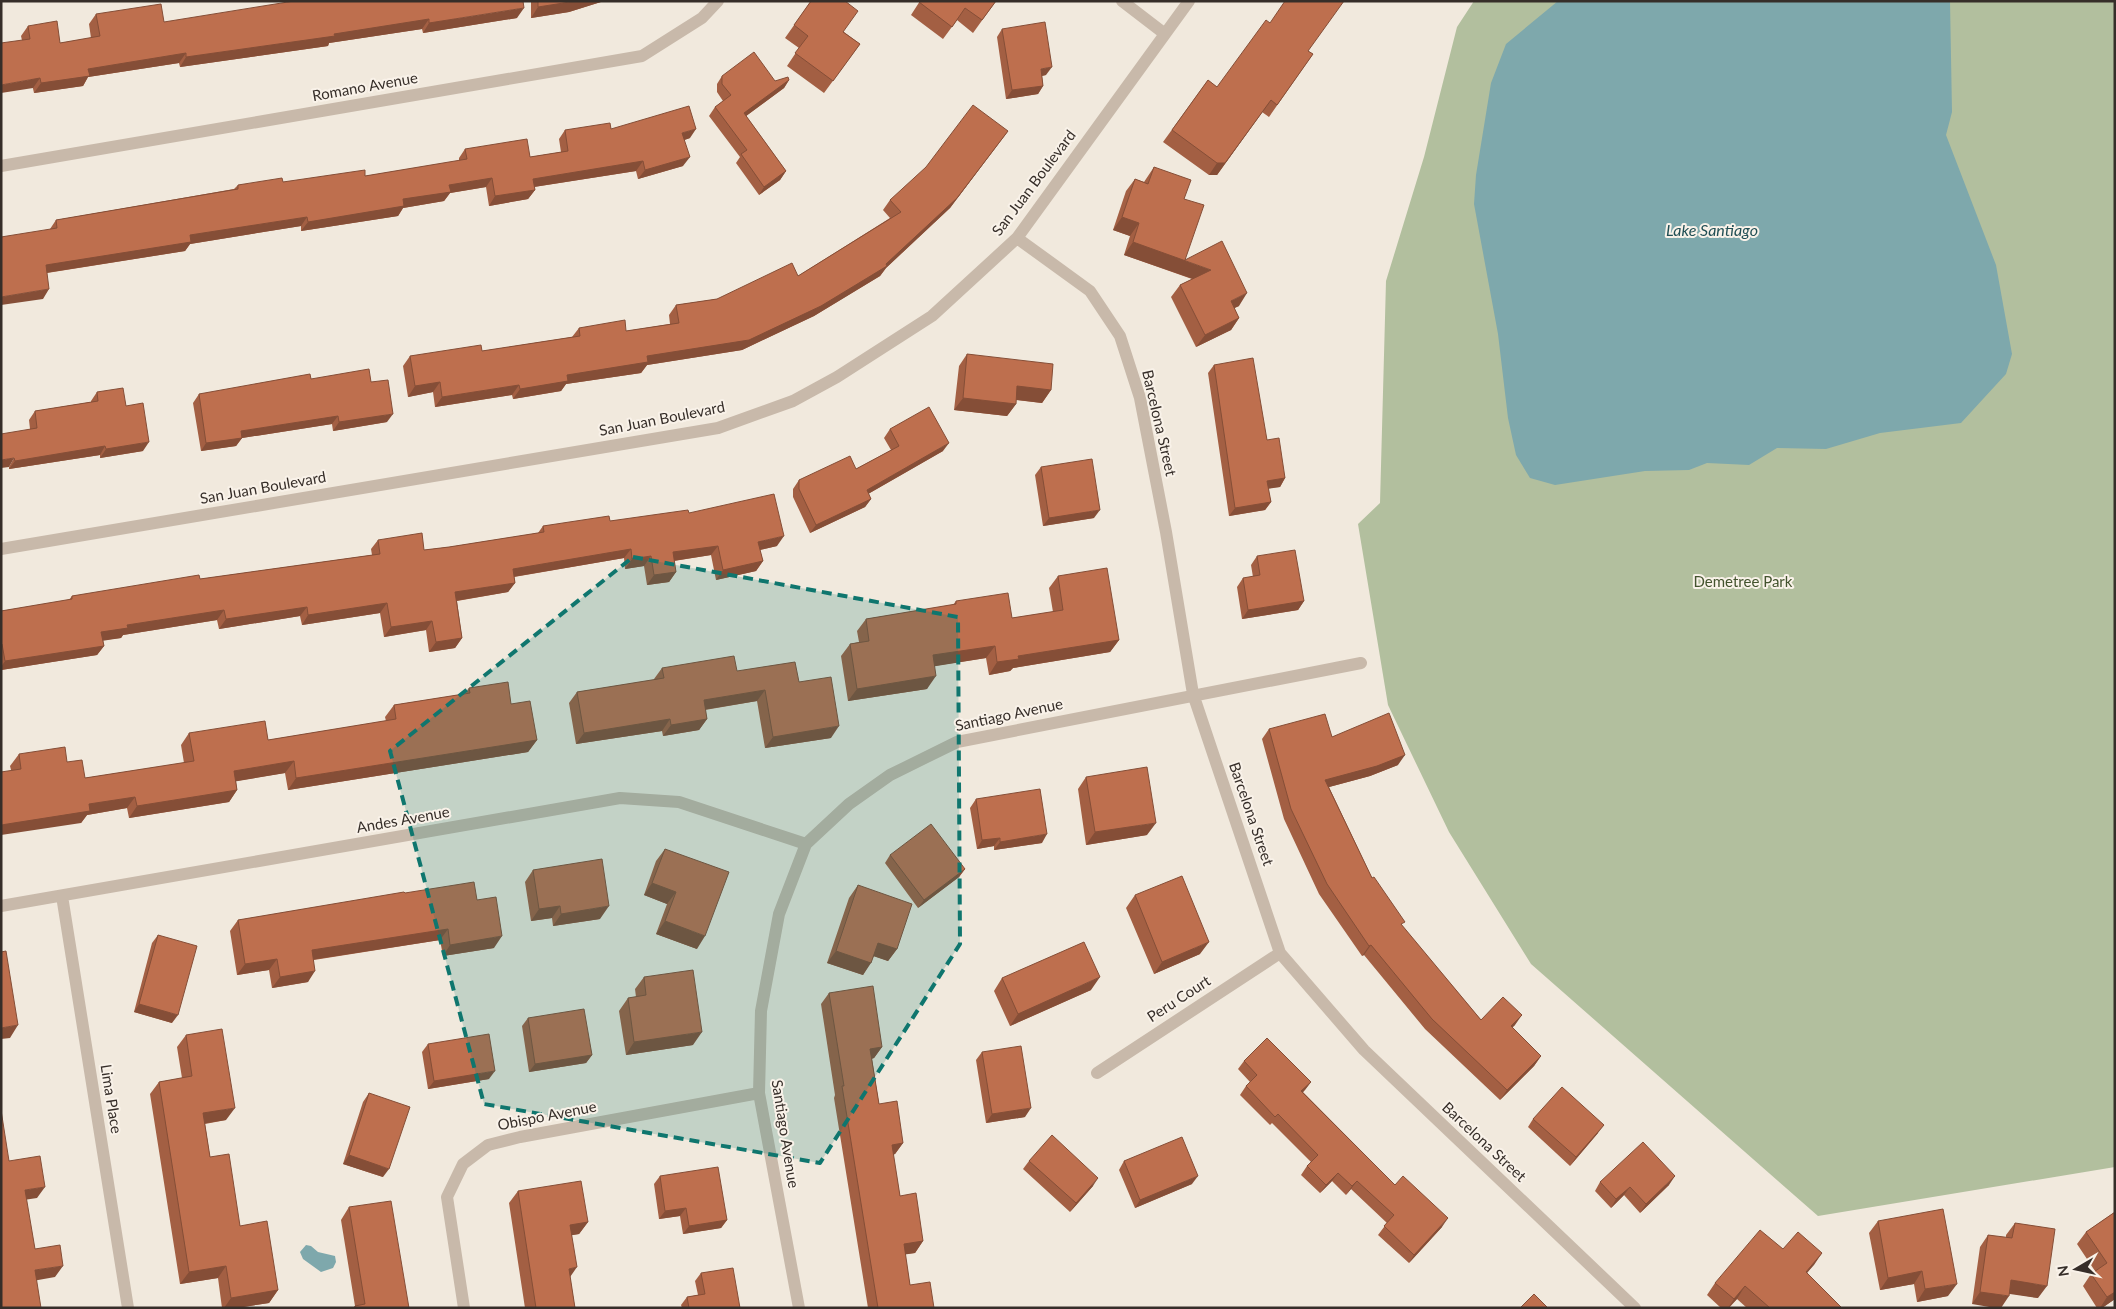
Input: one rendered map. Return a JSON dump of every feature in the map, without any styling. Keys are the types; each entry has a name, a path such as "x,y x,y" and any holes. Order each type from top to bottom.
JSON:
{"street":[{"name":"Romano Avenue","path":"1,166 642,56 702,18 718,1"},
{"path":"1122,1 1165,34"},
{"name":"San Juan Boulevard","path":"1,549 718,428 793,401 837,378 932,316 1017,238 1189,1"},
{"name":"Barcelona Street","path":"1017,238 1090,291 1120,336 1140,398 1166,532 1193,694 1280,952 1364,1050 1635,1308"},
{"name":"Santiago Avenue","path":"799,1308 760,1093 761,1011 778,914 806,844 849,804 890,775 956,742 1193,694 1361,664"},
{"name":"Andes Avenue","path":"1,906 620,798 679,802 806,844"},
{"name":"Lima Place","path":"62,896 128,1308"},
{"name":"Peru Court","path":"1097,1073 1280,952"},
{"name":"Obispo Avenue","path":"464,1308 447,1197 463,1164 488,1145 520,1137 760,1093"}],"highlighted area":[{"path":"633,557 958,617 960,944 820,1163 484,1104 390,751"}],"green space":[{"name":"Demetree Park","path":"1474,1 2115,1 2115,1167 1818,1216 1531,964 1449,832 1388,705 1358,524 1380,503 1386,281 1424,157 1457,27"}],"water":[{"name":"Lake Santiago","path":"1558,1 1950,1 1952,112 1946,135 1996,265 2012,354 2006,374 1961,423 1880,433 1826,449 1777,448 1749,465 1707,463 1689,470 1645,471 1555,485 1530,478 1516,455 1508,418 1498,334 1474,204 1476,175 1491,83 1506,44"},
{"path":"306,1245 311,1246 318,1252 335,1256 336,1262 333,1268 321,1272 303,1259 300,1252"}],"building":[{"path":"294,1 523,1 524,8 429,23 429,19 334,34 335,36 186,57 186,53 88,69 90,76 41,83 40,78 1,85 1,43 30,39 28,26 57,21 60,43 100,36 96,14 161,4 164,22"},
{"path":"538,1 576,1 538,7"},
{"path":"811,1 845,1 858,11 843,32 860,44 833,81 795,53 808,36 794,25"},
{"path":"920,1 996,1 982,20 965,8 952,27"},
{"path":"1285,1 1344,1 1308,51 1313,54 1277,105 1271,100 1225,163 1217,163 1172,130 1208,80 1217,87 1266,20 1270,23"},
{"path":"1045,22 1052,67 1041,69 1043,86 1012,90 1002,29"},
{"path":"754,52 775,81 788,77 789,80 744,113 786,171 764,187 741,154 747,150 715,107 731,95 722,84 722,76"},
{"path":"973,105 1008,131 957,198 886,264 887,266 821,306 749,340 647,356 648,362 567,375 568,381 520,389 519,385 442,397 440,382 415,386 410,356 481,345 482,351 580,336 579,328 625,320 626,331 679,323 676,305 717,299 792,263 798,276 901,212 890,200 926,167"},
{"path":"689,106 696,129 682,133 690,157 645,170 643,161 533,179 535,190 495,196 492,178 449,185 451,192 403,199 404,206 308,222 307,217 190,235 191,242 46,265 49,289 1,297 1,237 57,228 56,220 238,189 238,185 282,178 283,182 365,170 365,176 467,159 465,149 527,139 530,157 568,151 565,130 610,123 611,129"},
{"path":"1154,167 1191,180 1184,199 1204,205 1185,260 1222,241 1247,293 1231,301 1239,318 1205,335 1180,285 1211,270 1133,242 1139,223 1122,217 1135,179 1148,184"},
{"path":"967,354 1053,364 1051,390 1017,386 1016,404 963,398"},
{"path":"1253,358 1267,440 1279,438 1285,478 1267,481 1271,502 1235,508 1214,365"},
{"path":"369,369 371,382 388,380 393,414 339,422 338,416 241,431 242,438 206,443 199,394 310,374 311,379"},
{"path":"123,388 126,406 143,403 149,442 106,449 105,446 15,461 14,458 1,460 1,434 37,428 35,411 98,401 97,392"},
{"path":"929,407 949,443 867,490 871,499 816,525 799,489 799,480 850,456 856,469 899,446 890,429"},
{"path":"1092,459 1100,510 1049,518 1041,467"},
{"path":"774,494 784,536 758,542 763,561 723,570 718,546 673,552 676,572 654,575 651,556 632,559 631,549 513,569 515,583 455,592 462,638 436,642 432,621 391,627 387,603 308,615 307,607 226,619 224,610 127,625 128,628 101,632 104,646 5,661 1,645 1,611 72,599 72,596 199,575 200,579 380,554 378,540 422,533 424,550 544,532 543,526 609,516 610,521 688,510 689,513"},
{"path":"1295,550 1304,601 1248,610 1243,578 1260,575 1257,556"},
{"path":"1107,568 1119,640 1018,656 1019,659 997,662 995,646 933,655 936,676 857,689 850,644 869,641 866,619 1008,593 1012,618 1063,610 1058,576"},
{"path":"734,656 737,671 795,662 799,682 831,677 839,726 773,737 765,690 704,700 707,719 671,725 670,719 584,733 577,692 664,678 662,668"},
{"path":"508,682 511,704 530,701 537,740 296,778 294,761 234,771 237,790 137,806 135,797 89,804 90,811 1,825 1,772 21,769 19,754 65,747 67,762 82,760 85,778 194,761 189,733 265,721 268,740 396,719 394,705 470,693 469,688"},
{"path":"1389,713 1405,755 1377,766 1325,780 1372,878 1374,877 1405,922 1401,924 1481,1020 1503,997 1522,1015 1511,1026 1541,1056 1507,1090 1432,1019 1371,945 1369,946 1327,884 1291,809 1269,729 1325,714 1332,737"},
{"path":"1147,767 1156,823 1095,832 1086,777"},
{"path":"1040,789 1047,834 1000,842 1000,838 982,840 976,799"},
{"path":"931,824 965,869 924,900 890,855"},
{"path":"665,849 729,872 705,936 665,921 676,892 652,883"},
{"path":"602,859 609,906 561,914 560,906 539,909 533,870"},
{"path":"1182,876 1209,942 1162,962 1135,895"},
{"path":"474,882 477,900 496,897 502,936 450,945 448,929 312,950 315,971 280,977 277,959 245,964 238,920"},
{"path":"858,885 912,904 897,949 878,943 871,963 836,951"},
{"path":"158,935 197,946 178,1015 139,1004"},
{"path":"1084,942 1100,977 1018,1014 1002,978"},
{"path":"6,951 18,1025 1,1028 1,952"},
{"path":"693,970 702,1032 634,1042 628,998 646,995 644,977"},
{"path":"873,986 882,1047 870,1049 879,1104 897,1101 903,1143 892,1145 900,1196 916,1193 923,1241 904,1244 910,1285 930,1282 934,1308 878,1308 829,993"},
{"path":"584,1009 592,1055 535,1064 528,1018"},
{"path":"222,1029 235,1108 203,1113 210,1157 229,1154 240,1226 267,1221 278,1290 231,1298 226,1266 189,1272 159,1082 192,1076 186,1035"},
{"path":"489,1034 495,1071 434,1081 428,1044"},
{"path":"1267,1038 1311,1082 1301,1091 1395,1185 1403,1176 1448,1218 1414,1255 1384,1226 1394,1215 1357,1181 1352,1186 1338,1173 1326,1185 1307,1166 1318,1155 1278,1114 1275,1117 1246,1086 1257,1075 1244,1061"},
{"path":"1021,1046 1031,1108 992,1114 982,1052"},
{"path":"1562,1087 1604,1125 1576,1157 1533,1119"},
{"path":"369,1093 410,1107 389,1169 349,1155"},
{"path":"1,1110 9,1161 40,1156 45,1187 25,1190 35,1249 60,1245 63,1266 35,1270 41,1308 1,1308"},
{"path":"1052,1135 1098,1178 1076,1203 1029,1161"},
{"path":"1182,1137 1198,1176 1140,1200 1124,1161"},
{"path":"1643,1142 1675,1176 1646,1204 1630,1187 1616,1199 1600,1182"},
{"path":"718,1167 727,1220 689,1226 686,1208 665,1211 660,1176"},
{"path":"581,1181 588,1222 570,1225 577,1267 569,1269 575,1308 536,1308 518,1191"},
{"path":"391,1201 409,1308 355,1308 355,1306 365,1304 349,1207"},
{"path":"1943,1209 1957,1284 1925,1289 1922,1271 1888,1278 1878,1221"},
{"path":"2115,1212 2115,1292 2107,1297 2091,1274 2107,1263 2086,1232"},
{"path":"2015,1223 2055,1229 2047,1286 2011,1280 2009,1296 1980,1292 1988,1235 2012,1238"},
{"path":"1760,1230 1783,1249 1798,1232 1822,1253 1806,1272 1842,1308 1770,1308 1745,1286 1734,1299 1715,1283"},
{"path":"733,1268 740,1308 689,1308 687,1297 705,1294 701,1273"},
{"path":"1534,1294 1548,1308 1520,1308"}]}
